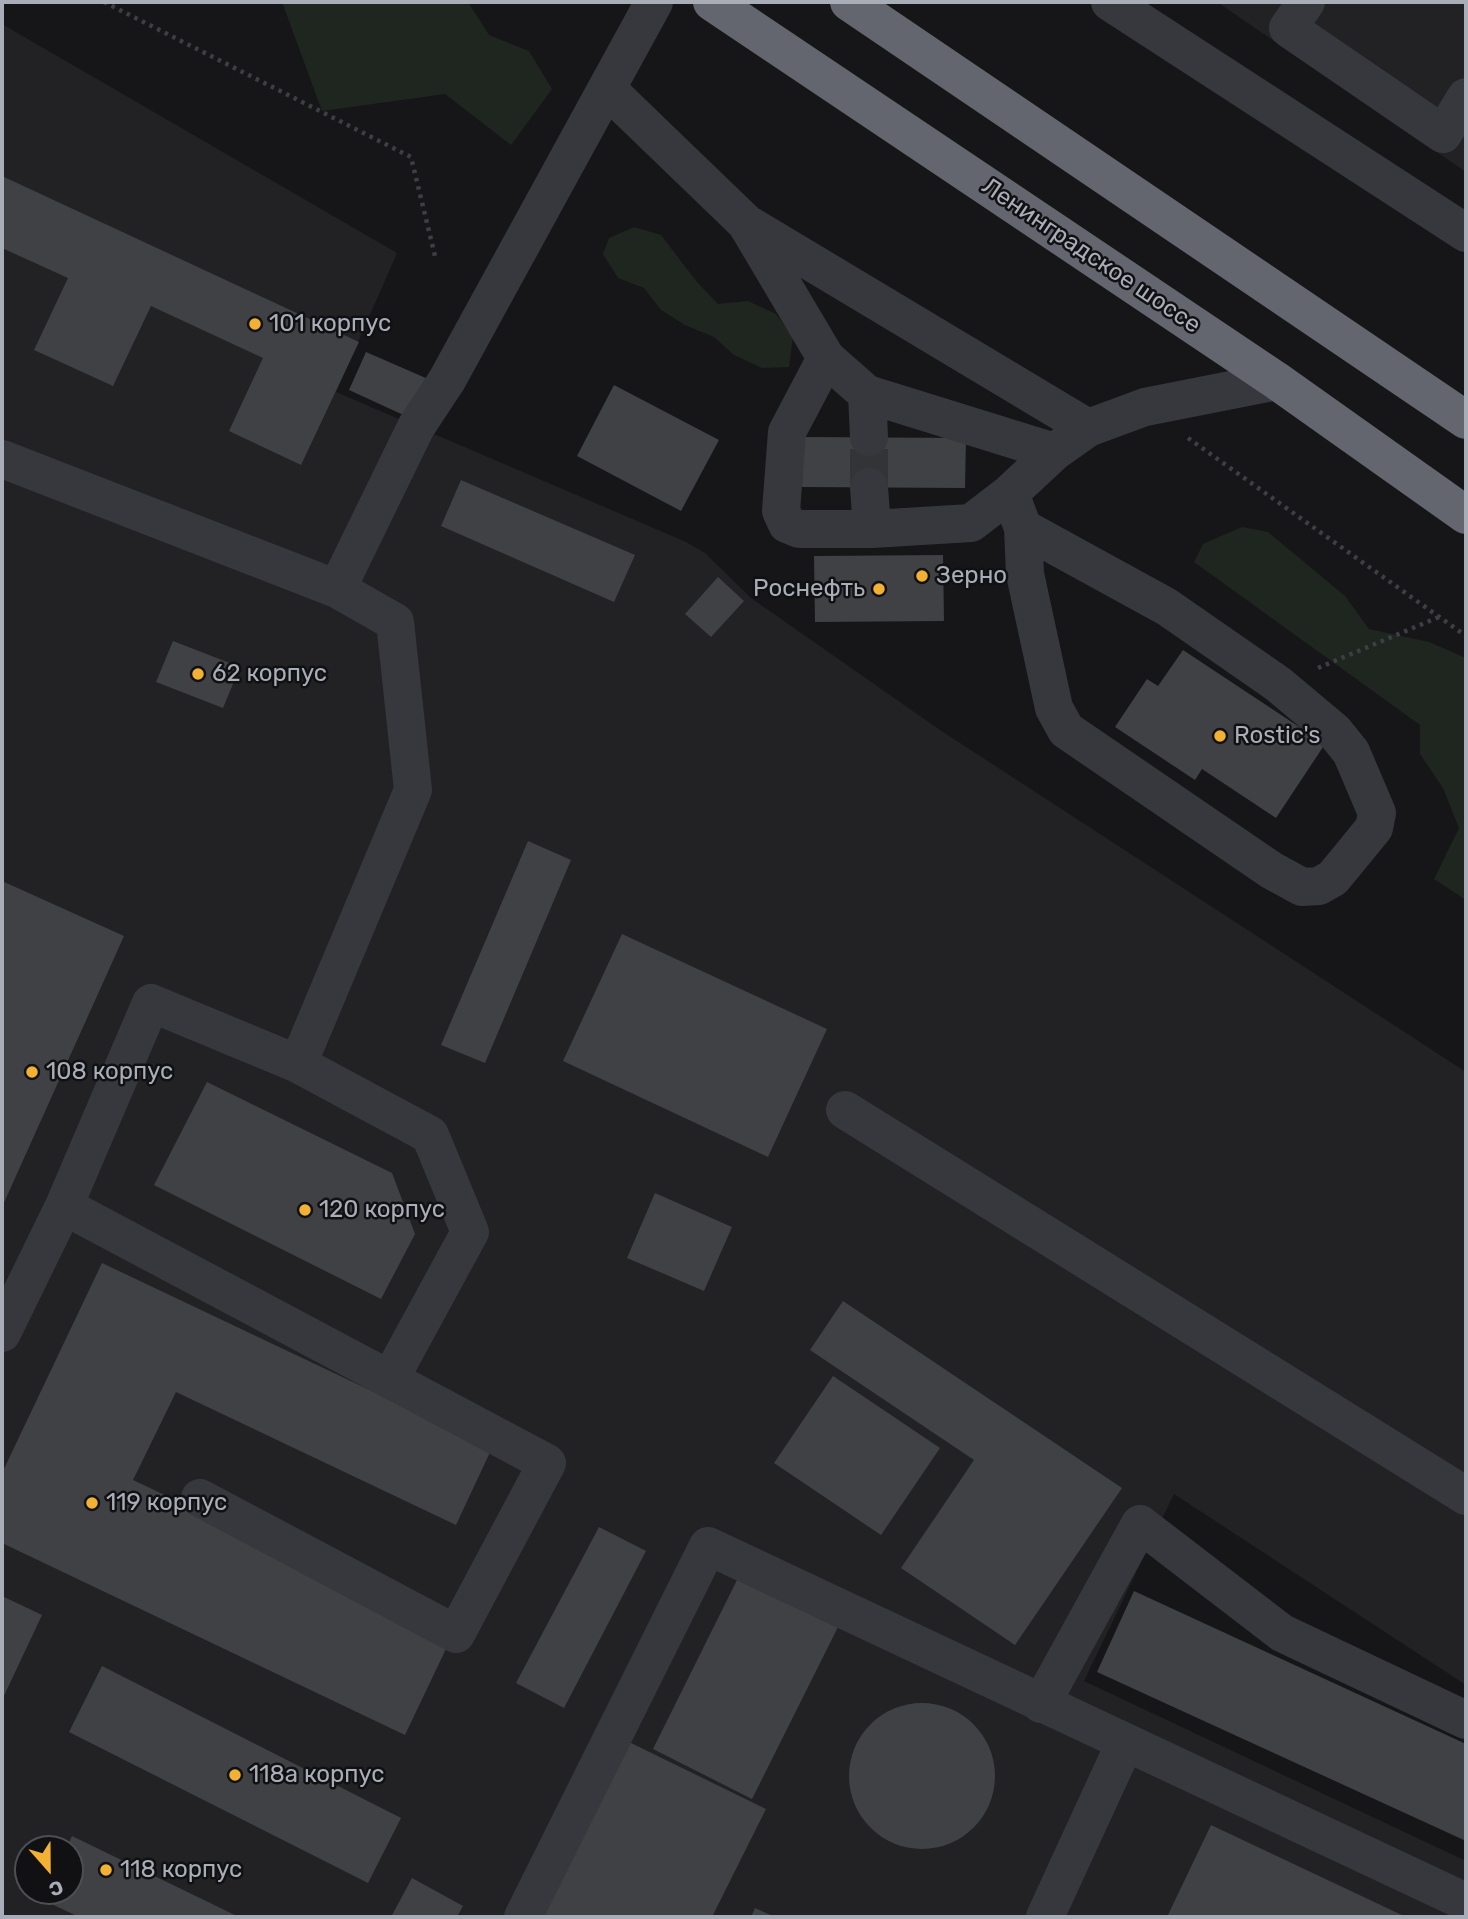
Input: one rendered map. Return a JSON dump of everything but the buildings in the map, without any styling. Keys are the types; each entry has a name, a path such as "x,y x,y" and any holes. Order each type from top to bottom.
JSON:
{"highway":[{"name":"Ленинградское шоссе","path":"712,2 1277,381 1466,515"},
{"path":"849,2 1466,420"}],"lane":[{"path":"337,589 416,427 447,380 654,2"},
{"path":"1110,2 1466,233"},
{"path":"1306,2 1288,28 1443,134 1466,97"},
{"path":"607,89 746,223 1088,428"},
{"path":"746,223 826,358 867,394 1054,452"},
{"path":"826,358 787,432 781,511 787,524 799,529 872,529 971,523 1010,493 1054,452 1088,428 1145,407 1277,381"},
{"path":"867,394 869,438"},
{"path":"2,459 337,589 395,622 413,790 298,1064"},
{"path":"869,487 872,529"},
{"path":"1010,493 1023,528 1025,574 1054,708 1066,730 1271,870 1302,887 1319,886 1333,878 1374,828 1377,813 1351,752 1334,731 1279,684 1167,607 1023,528"},
{"path":"2,1333 64,1206 151,1003 298,1064 430,1135 470,1232 390,1379"},
{"path":"845,1110 1466,1496"},
{"path":"64,1206 547,1463 456,1634 200,1497"},
{"path":"1041,1704 1140,1524 1282,1633 1466,1720"},
{"path":"523,1917 708,1546 1466,1902"},
{"path":"1045,1917 1125,1743"}],"path":[{"path":"104,2 411,157 435,256"},
{"path":"1145,407 1466,636"},
{"path":"1279,684 1440,617"}],"shaded area":[{"path":"282,2 468,2 489,35 529,51 552,89 511,145 445,94 322,111"},
{"path":"1217,2 1466,2 1466,172"},
{"path":"2,24 397,253 336,392 686,542 705,553 751,598 940,730 1466,1072 1466,1685 1174,1494 1084,1681 1466,1861 1466,1917 2,1917"},
{"path":"634,227 661,235 697,282 718,304 748,301 776,314 793,337 789,367 762,368 734,355 714,337 685,325 661,310 644,288 618,278 603,254 609,238"},
{"path":"1242,527 1268,532 1345,596 1369,629 1429,642 1466,658 1466,900 1434,879 1459,828 1443,788 1420,754 1420,725 1194,562 1203,544"}],"tunnel":[{"path":"869,437 869,487"}],"place":[{"name":"101 корпус","path":"255,324"},
{"name":"Зерно","path":"922,576"},
{"name":"Роснефть","path":"879,589"},
{"name":"62 корпус","path":"198,674"},
{"name":"Rostic's","path":"1220,736"},
{"name":"108 корпус","path":"32,1072"},
{"name":"120 корпус","path":"305,1210"},
{"name":"119 корпус","path":"92,1503"},
{"name":"118а корпус","path":"235,1775"},
{"name":"118 корпус","path":"106,1870"}]}
